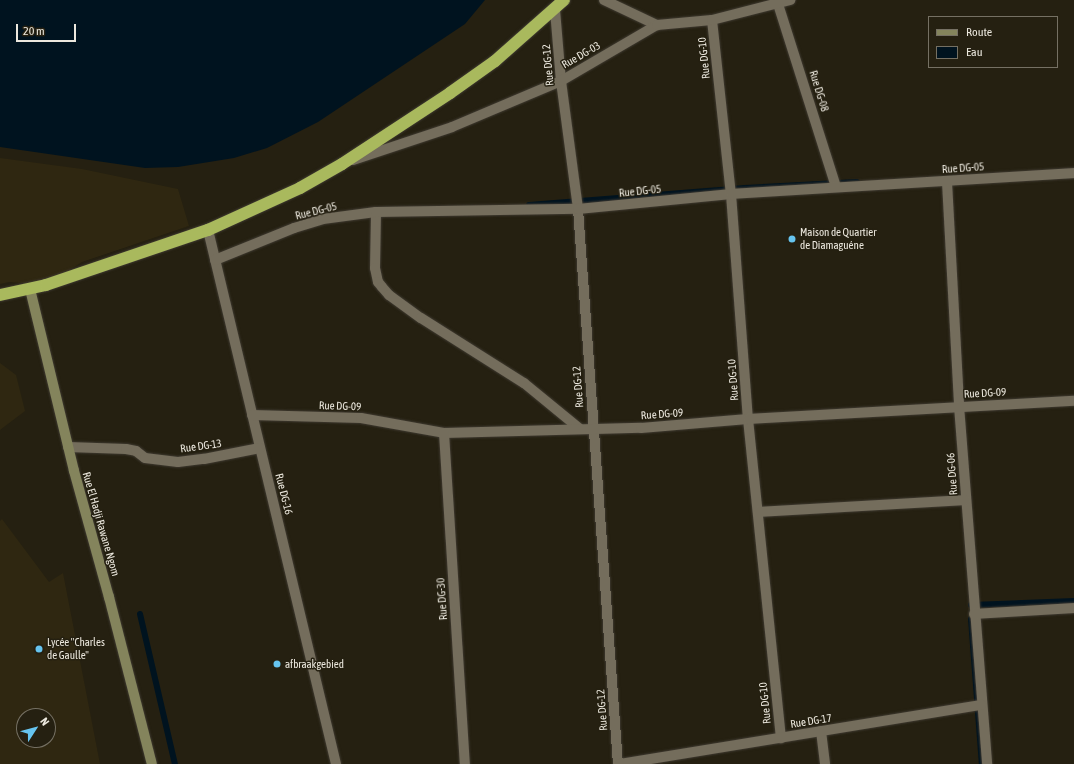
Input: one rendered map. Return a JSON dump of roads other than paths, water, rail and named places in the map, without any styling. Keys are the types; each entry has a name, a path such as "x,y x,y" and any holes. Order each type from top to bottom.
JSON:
{"highway":[{"path":"0,296 30,289 83,273 208,230 300,188 342,164 450,93 495,61 555,10 564,0"}],"street":[{"path":"604,0 657,25"},
{"name":"Rue DG-03","path":"342,164 452,126 561,80 657,25 712,20 790,0"},
{"name":"Rue DG-08","path":"778,4 836,187"},
{"name":"Rue DG-12","path":"555,10 561,80 578,209 593,429 619,764"},
{"name":"Rue DG-10","path":"712,20 731,194 748,419 781,738"},
{"name":"Rue DG-05","path":"215,260 294,228 323,219 376,212 578,209 731,194 1074,173"},
{"name":"Rue DG-06","path":"946,182 959,406 981,705 987,764"},
{"path":"376,212 376,268 378,282 389,295 421,318 524,383 580,430"},
{"name":"Rue DG-16","path":"208,230 336,764"},
{"name":"Rue El Hadji Rawane Ngom","path":"30,289 68,447 152,764"},
{"name":"Rue DG-09","path":"252,415 361,418 444,433 641,428 748,419 959,406 1074,401"},
{"name":"Rue DG-30","path":"444,433 465,764"},
{"name":"Rue DG-13","path":"68,447 126,449 136,451 145,458 178,462 204,459 260,448"},
{"path":"758,512 966,500"},
{"path":"974,614 1074,608"},
{"name":"Rue DG-17","path":"619,764 981,705"},
{"path":"822,731 825,764"}],"water":[{"path":"0,0 485,0 465,24 318,122 267,148 234,158 178,167 145,168 0,147"}],"waterway":[{"path":"529,205 745,188 857,182"},
{"path":"971,605 1074,601"},
{"path":"140,614 175,764"},
{"path":"971,619 982,764"}],"place":[{"name":"Maison de Quartier de Diamaguéne","path":"792,239"},
{"name":"Lycée \"Charles de Gaulle\"","path":"39,649"},
{"name":"afbraakgebied","path":"277,664"}]}
